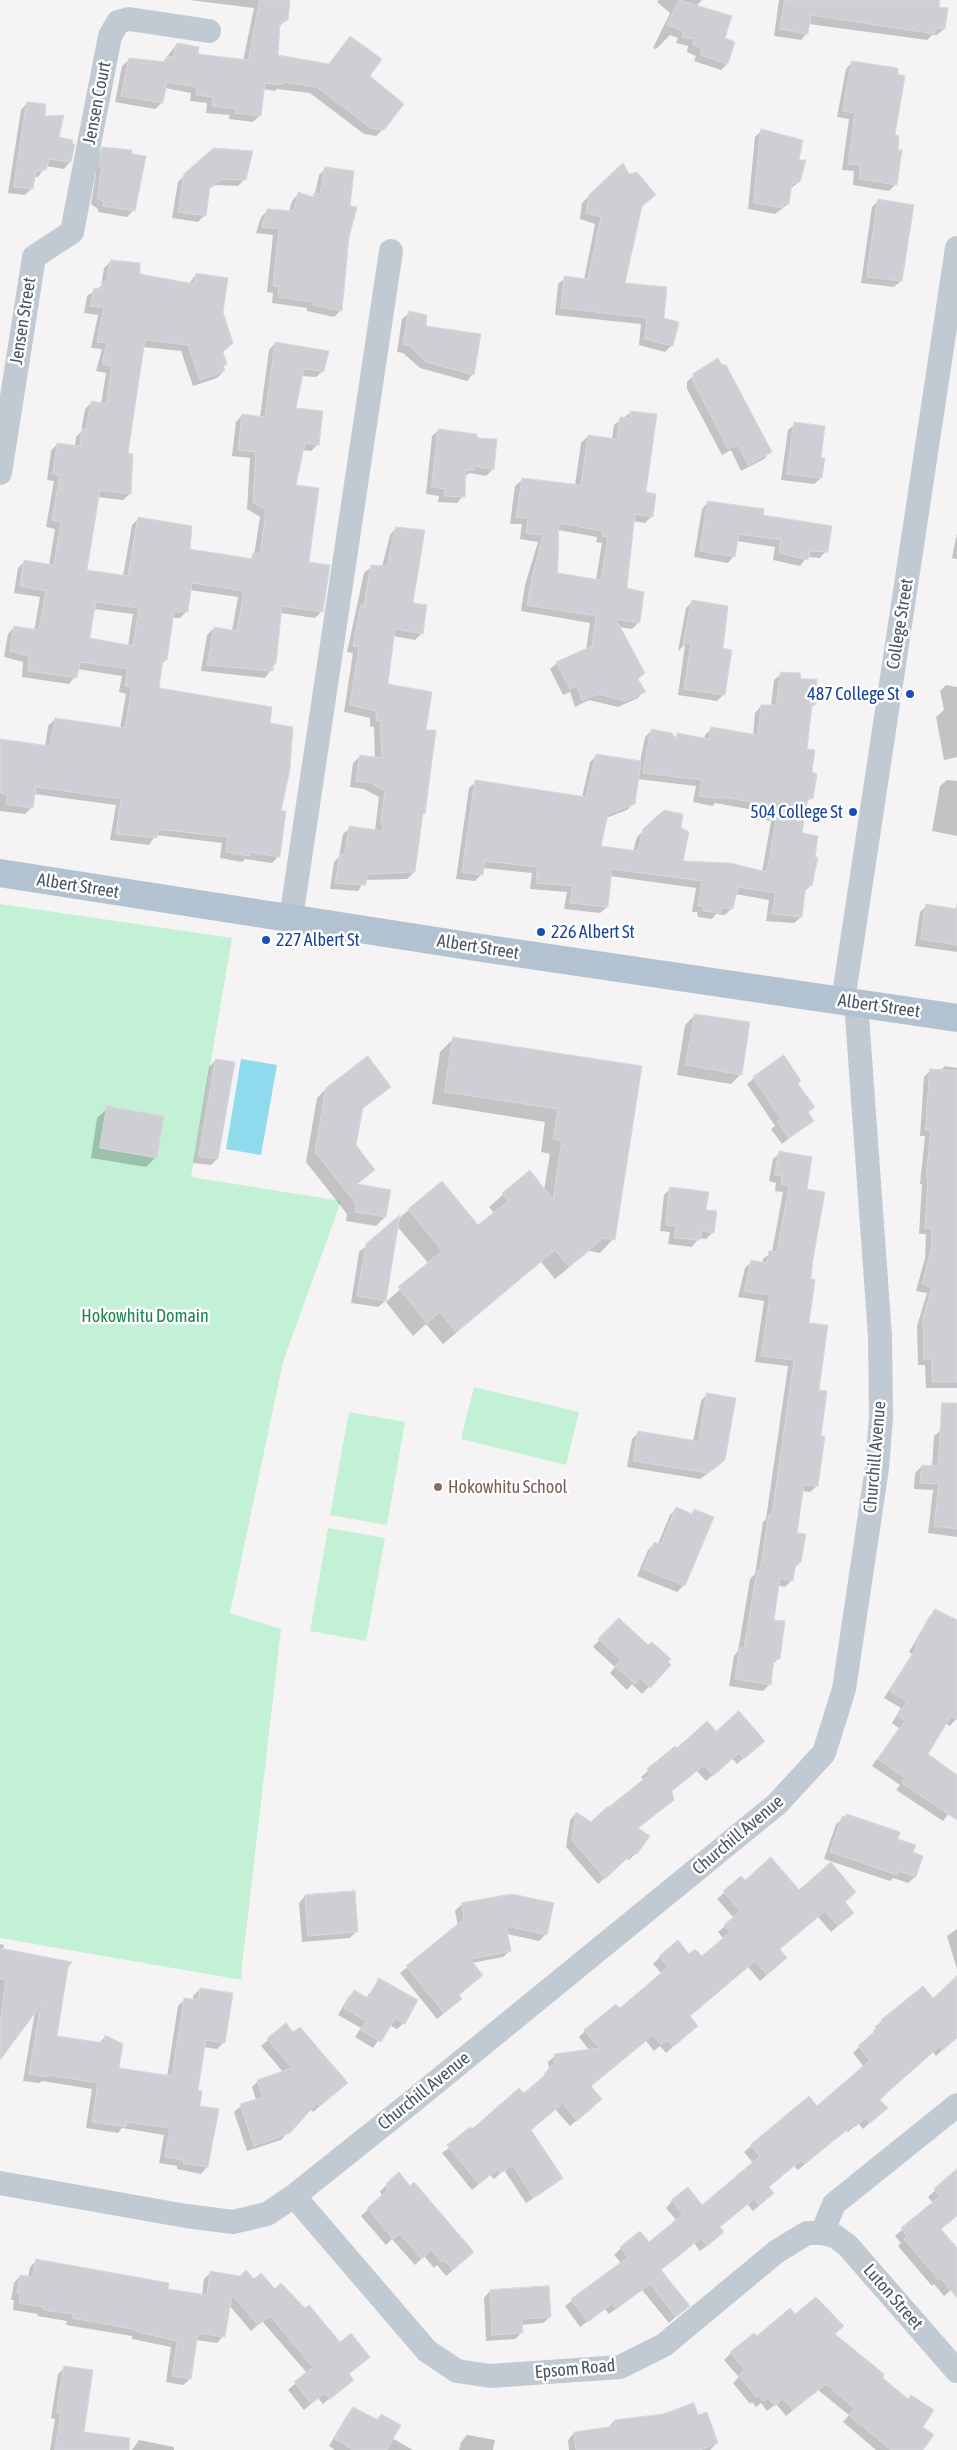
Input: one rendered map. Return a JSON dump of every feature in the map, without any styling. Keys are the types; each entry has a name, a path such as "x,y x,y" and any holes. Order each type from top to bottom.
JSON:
{"main road":[{"name":"Albert Street","path":"0,874 957,1018"}],"street":[{"name":"Jensen Court","path":"34,257 72,232 110,36 118,22 129,19 209,31"},
{"name":"College Street","path":"849,1002 957,248"},
{"path":"291,918 391,251"},
{"name":"Jensen Street","path":"0,473 34,257"},
{"name":"Churchill Avenue","path":"0,2183 186,2216 233,2222 267,2214 294,2196 777,1804 824,1753 844,1688 877,1468 881,1418 880,1336 849,1002"},
{"path":"822,2233 834,2204 957,2105"},
{"name":"Epsom Road","path":"294,2196 427,2351 457,2371 490,2376 620,2367 664,2345 776,2252 807,2233 822,2233"},
{"name":"Luton Street","path":"822,2233 835,2236 848,2246 957,2372"}],"green space":[{"name":"Hokowhitu Domain","path":"0,904 232,938 191,1177 341,1201 283,1362 230,1613 281,1629 241,1975 242,1980 0,1938"},
{"path":"474,1387 579,1412 566,1465 461,1439"},
{"path":"349,1412 405,1422 387,1525 330,1515"},
{"path":"328,1528 385,1538 366,1641 310,1631"}],"water":[{"path":"241,1059 277,1065 261,1155 226,1149"}],"building":[{"path":"260,0 290,0 288,20 280,24 278,55 329,64 350,36 382,59 370,76 404,104 384,130 371,128 317,87 283,82 282,85 265,83 261,116 235,113 236,109 212,106 213,97 196,95 197,87 167,82 163,103 121,96 129,58 166,62 167,56 173,57 177,43 199,47 198,54 248,60"},
{"path":"679,0 732,16 725,38 735,42 728,64 700,55 702,49 693,45 694,39 682,37 684,31 667,25"},
{"path":"785,0 940,0 939,7 948,8 945,29 935,28 935,34 811,15 808,34 780,29"},
{"path":"852,61 898,68 898,74 905,76 895,135 899,136 898,150 902,150 897,185 860,179 860,165 848,164 855,113 843,111"},
{"path":"27,102 46,104 45,116 64,115 59,137 73,140 72,144 75,144 71,162 49,159 46,170 36,171 33,189 14,187"},
{"path":"761,129 803,140 799,160 806,160 800,182 792,184 789,204 784,203 783,208 754,203"},
{"path":"102,147 132,150 132,154 146,156 135,211 103,206 104,202 97,198 102,167 99,166"},
{"path":"214,148 253,151 246,180 222,179 210,187 206,216 178,212 184,174"},
{"path":"623,163 629,174 637,172 656,195 642,206 625,283 667,287 664,318 679,322 673,346 645,339 647,318 561,308 564,276 588,279 601,217 586,213 589,195"},
{"path":"325,167 354,171 350,206 357,207 349,237 342,311 313,305 313,302 278,297 279,287 273,286 279,229 262,227 267,209 294,211 298,192 313,197 314,193 320,194"},
{"path":"878,199 914,205 902,281 867,277"},
{"path":"111,260 140,263 140,274 194,284 196,273 228,278 223,312 233,343 223,352 227,364 223,366 225,371 200,380 188,345 145,340 128,453 133,454 131,494 100,490 87,570 128,576 138,517 192,526 190,549 252,559 253,553 260,554 266,510 253,502 256,452 238,450 242,414 265,417 275,342 329,351 324,371 304,369 296,408 323,411 319,445 305,443 296,485 319,488 309,562 330,565 323,612 282,606 276,664 273,664 273,671 207,665 214,627 237,631 244,591 192,583 188,612 174,612 167,660 163,660 159,688 272,707 270,723 293,727 290,769 281,811 286,811 280,857 250,852 250,856 226,852 228,837 158,829 157,838 116,834 121,799 36,787 33,808 6,804 8,795 0,793 0,739 50,746 55,718 125,728 132,687 125,686 128,669 80,662 77,678 28,671 29,656 10,651 14,626 39,630 46,591 20,586 24,560 54,565 61,522 52,520 60,475 53,474 57,443 80,446 82,429 86,430 91,401 106,404 112,366 102,364 107,343 97,342 104,308 90,306 94,288 101,289 103,282 106,282","holes":["96,602 139,608 133,646 90,638"]},
{"path":"409,311 427,315 426,326 481,334 474,375 426,362 410,346 403,345"},
{"path":"718,358 722,365 726,365 772,452 748,465 738,445 728,449 693,381 693,374"},
{"path":"631,411 657,414 646,492 656,494 653,517 635,514 627,588 644,592 640,623 616,619 645,673 638,679 646,692 626,701 597,694 582,701 577,686 570,689 556,662 592,646 596,616 527,605 543,535 526,533 528,518 516,518 522,478 581,485 588,435 617,439 620,417 630,418","holes":["559,523 603,531 602,536 608,537 601,580 558,573"]},
{"path":"794,422 825,426 821,458 825,458 822,478 787,474"},
{"path":"438,429 476,434 478,438 497,439 494,470 475,466 474,470 466,470 465,497 444,496 445,489 432,487"},
{"path":"708,501 764,509 763,515 832,526 828,552 810,551 808,560 779,553 781,540 739,534 735,557 700,551"},
{"path":"396,527 425,530 413,603 427,605 423,634 395,629 388,684 432,692 426,730 436,730 425,814 423,813 415,872 367,874 366,885 335,883 340,854 345,854 349,826 383,831 381,819 385,791 371,783 356,781 360,755 382,758 380,721 376,720 376,711 350,705 359,647 353,646 361,605 364,605 371,565 387,566"},
{"path":"692,600 728,606 723,648 732,650 725,695 684,689 691,641 683,646"},
{"path":"781,672 800,673 801,679 817,679 816,704 812,706 807,749 815,750 812,772 817,774 813,799 808,798 802,833 818,836 815,858 818,857 812,886 806,885 802,917 772,914 775,893 738,887 733,909 721,908 720,913 704,911 703,906 698,906 702,881 612,869 608,907 570,903 573,886 536,883 538,867 485,861 483,875 462,872 475,780 586,797 596,754 641,761 635,804 608,814 601,846 638,851 643,829 664,810 683,814 681,828 689,832 683,861 730,863 767,872 777,815 764,813 765,804 722,797 721,799 699,796 702,780 643,773 651,729 672,733 676,739 677,733 709,739 711,727 758,735 761,705 776,705"},
{"path":"926,904 957,909 957,945 921,939"},
{"path":"695,1014 750,1022 742,1075 686,1065"},
{"path":"453,1037 642,1066 615,1240 603,1238 569,1267 555,1250 456,1332 440,1312 427,1323 398,1287 442,1251 408,1209 442,1181 478,1225 508,1201 502,1193 530,1170 553,1200 562,1141 553,1139 558,1109 445,1092"},
{"path":"784,1055 801,1081 798,1084 815,1107 808,1112 814,1121 789,1138 777,1122 781,1119 753,1077"},
{"path":"368,1056 391,1087 363,1108 356,1145 375,1170 357,1184 391,1190 386,1217 355,1212 356,1204 315,1152 326,1088"},
{"path":"216,1059 235,1062 218,1159 199,1156"},
{"path":"930,1069 957,1071 957,1382 932,1382 932,1359 924,1359 923,1319 932,1287 922,1284 931,1251 932,1228 925,1228 928,1177 926,1177 931,1130 926,1130"},
{"path":"107,1106 164,1116 157,1158 100,1148"},
{"path":"779,1151 812,1157 807,1189 825,1192 813,1259 811,1279 815,1280 809,1323 828,1325 819,1390 827,1391 821,1436 825,1436 818,1486 804,1485 797,1533 806,1534 801,1562 796,1562 793,1581 780,1578 774,1620 785,1621 780,1659 774,1659 771,1685 735,1679 740,1648 744,1648 757,1571 760,1571 769,1514 772,1514 794,1360 761,1356 770,1295 744,1291 751,1260 767,1263 769,1251 777,1252 789,1186 781,1184 782,1176 775,1175"},
{"path":"670,1187 709,1192 706,1210 717,1211 714,1233 701,1231 700,1240 674,1238 676,1226 666,1225"},
{"path":"400,1215 386,1301 357,1296 366,1244"},
{"path":"707,1393 736,1398 725,1460 708,1473 633,1461 638,1431 698,1441"},
{"path":"942,1403 957,1403 957,1529 934,1526 939,1484 920,1483 922,1465 938,1466"},
{"path":"676,1507 692,1514 694,1509 714,1517 685,1586 643,1569 654,1542 661,1544"},
{"path":"935,1609 957,1620 957,1720 951,1716 928,1754 957,1775 957,1820 902,1783 905,1778 878,1759 905,1721 898,1716 907,1701 890,1691 917,1647 915,1645"},
{"path":"619,1618 648,1645 652,1642 671,1659 668,1662 671,1665 650,1688 640,1678 635,1684 615,1666 621,1660 598,1639"},
{"path":"739,1711 765,1741 744,1759 739,1753 713,1776 704,1765 672,1791 674,1800 638,1828 650,1836 637,1854 634,1852 605,1879 572,1840 576,1812 591,1822 608,1806 650,1774 647,1769 675,1746 677,1748 707,1721 716,1731"},
{"path":"847,1814 900,1832 898,1839 916,1845 913,1852 923,1856 916,1877 899,1871 897,1875 830,1852 842,1816 845,1817"},
{"path":"771,1857 799,1890 831,1862 856,1892 845,1902 854,1913 838,1926 825,1911 780,1949 787,1958 767,1975 755,1961 690,2016 698,2026 673,2047 667,2040 661,2045 653,2035 591,2086 602,2099 577,2121 563,2103 531,2130 563,2178 534,2198 512,2165 501,2173 498,2169 479,2184 447,2145 470,2127 472,2129 519,2088 524,2093 551,2070 550,2066 555,2066 554,2054 599,2048 584,2030 616,2004 620,2008 668,1967 659,1956 678,1940 689,1954 695,1949 702,1956 730,1932 724,1925 740,1911 723,1891 741,1876 745,1880"},
{"path":"355,1891 358,1932 308,1936 305,1895"},
{"path":"512,1894 554,1903 547,1935 506,1926 511,1951 470,1959 483,1975 459,1995 462,1999 444,2013 406,1966 464,1919 462,1903"},
{"path":"0,1948 72,1962 68,1968 57,2036 104,2043 105,2035 123,2044 119,2068 172,2076 184,1998 198,2000 200,1988 233,1993 225,2043 206,2040 198,2090 202,2091 200,2106 219,2109 208,2167 183,2163 183,2160 165,2157 170,2128 126,2122 126,2127 92,2122 98,2083 29,2074 41,2005 0,2060 0,2024 6,1980 0,1979"},
{"path":"957,1976 957,2038 943,2050 940,2046 880,2100 888,2108 870,2123 865,2118 855,2127 853,2125 805,2164 801,2160 769,2187 774,2193 760,2205 754,2199 720,2227 724,2232 707,2246 701,2238 661,2270 690,2306 676,2317 650,2284 616,2309 613,2303 588,2322 571,2299 628,2257 620,2247 640,2231 649,2242 683,2214 671,2200 688,2187 702,2205 760,2156 750,2145 809,2096 817,2106 870,2060 858,2046 883,2022 881,2020 923,1986 933,1998"},
{"path":"379,1978 418,2000 405,2024 395,2018 381,2042 361,2030 366,2021 344,2008 354,1990 368,1998"},
{"path":"286,2023 293,2032 300,2027 348,2083 320,2106 317,2103 290,2133 254,2146 240,2104 263,2097 257,2080 292,2068 267,2039"},
{"path":"957,2169 957,2216 941,2229 957,2248 957,2298 904,2239 907,2236 901,2228 940,2196 934,2189"},
{"path":"399,2172 410,2186 414,2182 474,2252 453,2270 431,2250 422,2259 400,2234 393,2239 367,2208 388,2190 386,2184"},
{"path":"36,2259 169,2283 168,2289 207,2295 210,2271 240,2276 246,2270 254,2279 261,2273 275,2289 281,2283 305,2308 309,2305 340,2342 351,2333 370,2357 349,2374 354,2380 330,2399 325,2393 311,2404 294,2382 313,2367 270,2316 258,2325 232,2295 225,2337 198,2333 191,2379 172,2376 177,2341 137,2332 138,2330 72,2318 73,2314 43,2310 44,2307 19,2303 20,2294 17,2293 20,2275 33,2277"},
{"path":"549,2286 551,2317 522,2319 523,2333 492,2335 490,2290"},
{"path":"816,2297 844,2326 835,2334 884,2374 883,2378 908,2399 911,2395 934,2410 923,2427 934,2435 923,2450 891,2450 849,2415 854,2408 826,2384 793,2410 783,2398 775,2406 768,2398 764,2401 759,2396 757,2398 739,2375 745,2370 730,2352 754,2333 757,2336 790,2308 795,2314"},
{"path":"64,2366 93,2370 84,2432 130,2438 129,2450 55,2450 61,2413 57,2412"},
{"path":"694,2403 698,2415 707,2412 718,2443 700,2450 576,2450 574,2432 615,2426 614,2420 663,2414"},
{"path":"353,2407 378,2420 381,2414 401,2425 387,2450 353,2450 335,2439"}],"place":[{"name":"487 College St","path":"910,694"},
{"name":"504 College St","path":"853,812"},
{"name":"226 Albert St","path":"541,932"},
{"name":"227 Albert St","path":"266,940"},
{"name":"Hokowhitu School","path":"438,1487"}]}
